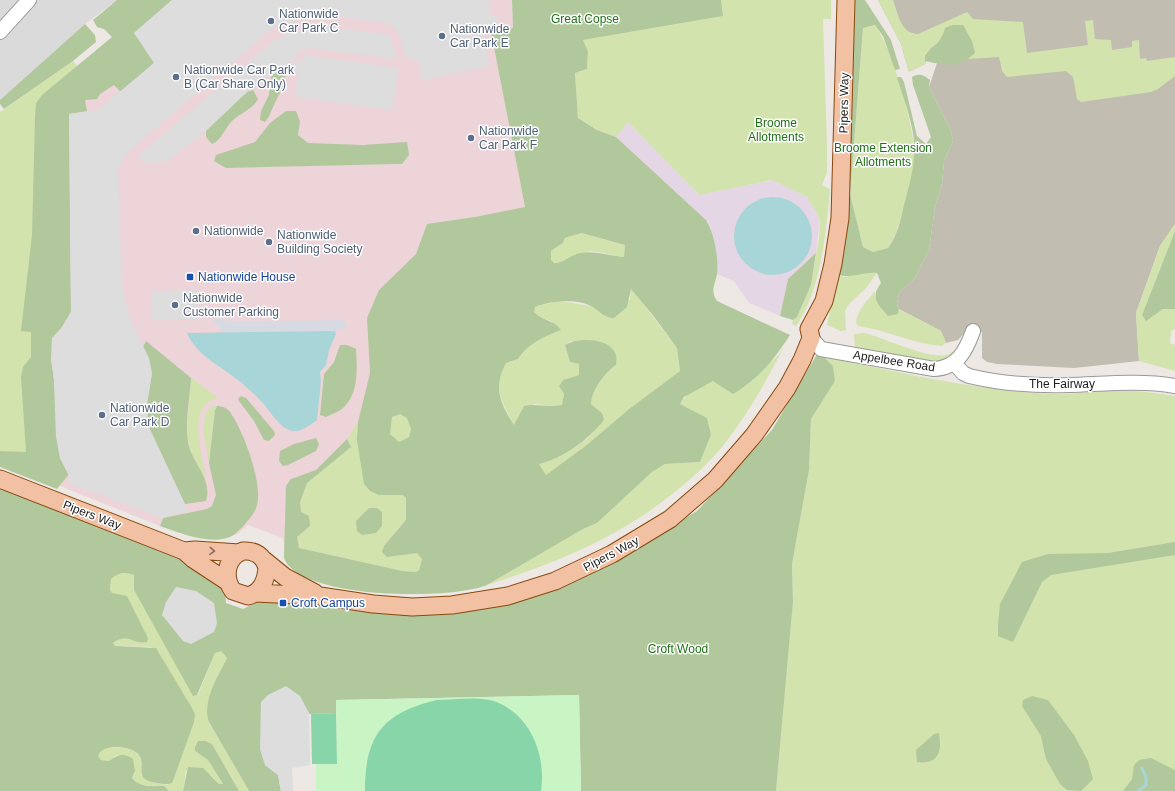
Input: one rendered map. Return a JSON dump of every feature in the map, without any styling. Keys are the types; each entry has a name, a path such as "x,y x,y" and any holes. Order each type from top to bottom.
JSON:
{"main road":[{"name":"Pipers Way","path":"255,593 320,596 393,606 425,607 465,604 500,598 523,592 565,576 601,560 642,537 670,519 724,472 754,435 787,388 802,360 811,338 818,332 824,313 824,301 833,264 840,218 846,0"},
{"name":"Pipers Way","path":"0,479 184,551 193,559 228,582"},
{"name":"Pipers Way","path":"184,551 195,550 239,553"},
{"path":"251,552 258,554 264,560 267,568 262,586 255,593 248,596 240,595 233,591 228,582 227,575 229,564 233,557 239,553 251,552"},
{"name":"Pipers Way","path":"264,560 285,577 320,596"}],"street":[{"path":"0,32 29,0"},
{"path":"954,363 964,352 973,331"},
{"name":"Appelbee Road","path":"811,338 821,350 928,369 944,368 954,363"},
{"name":"The Fairway","path":"954,363 969,376 1010,383 1053,385 1136,383 1175,386"}],"shaded area":[{"path":"0,0 117,0 85,24 0,100"},
{"name":"Croft Campus","path":"158,0 512,0 513,28 491,32 525,207 518,209 438,543 382,593 341,588 299,574 288,566 286,562 283,538 248,525 239,533 232,536 214,538 195,537 160,526 60,486 49,475 57,105"},
{"path":"172,0 490,0 489,5 491,15 498,16 498,24 483,26 489,66 423,80 419,60 412,61 407,56 395,27 387,23 319,14 274,27 130,150 121,163 118,169 122,283 125,302 134,328 149,358 152,373 147,404 148,425 188,511 163,518 69,483 70,478 60,458 56,437 54,380 51,358 52,338 62,327 71,312 69,114 98,110 154,63 134,33"},
{"path":"878,0 1175,0 1175,224 1160,246 1136,313 1139,361 1074,368 997,364 987,362 982,358 982,332 968,329 958,340 946,343 941,331 899,309 897,304 899,293 915,278 929,250 935,207 942,184 944,161 953,141 951,131 929,87 937,63 926,61 925,64 909,72 901,44"},
{"path":"320,26 390,35 396,59 310,48 296,51 297,57 247,92 206,131 166,162 146,163 139,155 271,43 281,37"},
{"path":"304,55 398,68 392,110 295,97 298,73 293,72 294,61 303,62"},
{"path":"628,122 699,195 773,180 807,197 820,219 816,253 788,279 780,316 749,303 734,281 717,274 714,244 710,225 616,137"},
{"name":"Nationwide Customer Parking","path":"200,290 200,319 151,320 151,291"},
{"path":"220,314 223,319 230,322 337,320 341,318 348,327 335,331 222,333 218,325 212,324"},
{"path":"176,587 196,591 214,603 217,623 214,632 191,644 183,641 162,615 166,602"},
{"path":"286,686 300,696 309,713 310,765 292,768 293,791 281,791 278,775 265,765 260,749 261,702 268,695"}],"green space":[{"path":"117,0 172,0 134,33 155,62 121,92 114,85 100,94 97,99 85,100 87,111 69,114 71,312 62,327 51,358 60,458 69,474 57,489 0,467 0,451 26,452 21,377 23,367 31,357 31,332 21,331 32,235 36,103 42,95 112,37 104,29 97,27 93,20"},
{"name":"Great Copse","path":"512,0 721,0 723,16 583,40 588,51 587,69 575,73 578,118 597,130 616,137 706,220 714,238 717,253 717,274 713,291 717,301 790,335 778,353 765,368 751,382 733,394 713,381 684,397 680,404 707,418 711,435 700,462 665,464 652,472 597,523 583,529 487,585 469,590 411,594 378,593 346,589 318,582 296,572 284,558 286,486 291,479 316,470 347,439 351,447 307,483 300,502 301,512 309,516 310,526 297,537 299,548 402,571 416,572 419,570 422,559 417,553 387,557 382,552 384,546 406,520 406,498 403,495 379,495 370,491 364,484 357,440 358,422 370,373 367,318 379,290 416,254 427,224 475,217 525,207 491,32 513,28","holes":["581,233 625,245 624,257 585,252 554,263 551,260 551,251 563,243 565,238","631,289 677,348 680,371 629,409 588,444 546,475 539,464 566,453 575,447 591,434 604,420 602,413 591,404 592,398 596,387 608,372 616,365 616,355 613,349 607,345 593,340 571,342 565,345 570,362 579,364 579,375 563,380 559,386 564,394 562,405 524,406 514,425 505,410 499,388 502,372 506,363 518,359 522,353 537,341 561,330 555,324 537,315 534,312 535,307 548,303 564,301 579,302 587,304 605,316 611,318 614,318 627,307","400,414 407,418 411,429 409,437 399,442 390,434 392,417"]},
{"name":"Broome Allotments","path":"721,0 831,0 831,19 823,19 827,172 822,185 830,189 827,224 817,279 804,312 796,326 792,324 793,320 797,317 811,285 819,238 820,219 807,197 772,180 699,195 628,122 616,137 598,130 578,118 575,73 587,69 588,51 583,40 723,16"},
{"path":"853,0 865,0 891,40 900,69 895,70 883,36 875,25 863,28 850,194 863,247 873,252 888,248 894,238 902,216 911,175 914,157 914,137 897,77 901,77 904,82 917,136 926,144 931,137 913,85 912,77 919,75 930,80 929,87 951,131 953,141 944,161 942,184 935,207 929,250 915,278 899,293 897,304 899,309 898,314 888,316 878,304 875,297 881,283 877,273 852,276 842,276 838,274"},
{"path":"878,0 893,0 904,27 912,33 918,34 967,12 973,19 1023,22 1027,53 1088,45 1085,21 1093,20 1095,39 1111,40 1112,50 1132,47 1132,41 1139,40 1140,59 1146,58 1147,61 1175,57 1175,76 1158,89 1151,92 1081,102 1077,99 1073,77 1066,71 1007,77 1002,71 999,57 968,59 974,53 962,25 949,26 939,43 931,48 925,56 925,64 909,72 901,44"},
{"path":"85,24 95,35 96,42 73,61 4,109 0,104 0,100"},
{"name":"Broome Extension Allotments","path":"875,25 882,36 901,88 911,126 915,155 910,189 902,217 893,240 888,248 873,252 863,247 850,194 863,28"},
{"path":"953,25 963,25 972,41 975,53 963,61 952,64 940,64 926,61 925,56 942,37 945,28"},
{"path":"73,61 81,70 26,453 0,451 0,112"},
{"path":"285,69 284,84 269,116 265,122 260,120 261,111 269,95 271,77 279,70"},
{"path":"253,90 258,99 256,102 232,121 221,137 212,144 206,137 206,129 247,92"},
{"path":"286,111 296,111 300,122 298,135 308,143 363,145 407,142 409,155 402,164 226,168 214,161 216,155 255,142 270,123"},
{"path":"1175,224 1175,231 1142,315 1146,320 1163,309 1175,309 1175,329 1171,331 1170,343 1175,345 1175,371 1139,361 1136,313 1160,246"},
{"path":"1175,231 1175,309 1163,309 1146,321 1142,315"},
{"path":"580,233 625,245 624,257 600,252 586,252 561,262 554,263 551,260 551,251 563,243 565,238"},
{"path":"816,253 811,285 797,317 793,320 780,316 788,279"},
{"path":"870,272 877,273 865,289 849,304 845,311 846,330 841,331 827,325 838,274 844,277"},
{"path":"631,288 677,348 680,371 629,409 588,444 546,475 539,464 568,452 593,433 602,413 591,404 592,398 596,387 608,372 616,365 571,341 565,345 570,362 579,364 579,375 563,380 559,386 564,394 562,406 534,404 514,425 502,402 499,388 502,372 506,363 518,359 522,353 537,341 561,330 551,321 539,317 534,312 534,307 559,301 591,306 630,300"},
{"path":"875,291 875,298 898,314 899,309 941,331 946,343 942,346 931,345 858,326 856,323 858,314"},
{"path":"864,333 932,355 942,356 949,354 959,346 953,357 934,364 855,349 854,334"},
{"path":"790,335 759,392 732,434 712,459 682,486 633,522 610,535 538,568 487,585 583,529 597,523 652,472 665,464 700,462 711,435 707,419 680,404 687,396 697,389 773,360 776,358"},
{"path":"146,341 191,378 187,434 190,450 203,475 207,487 206,501 185,504 148,426 147,404 152,373 143,347"},
{"path":"340,345 347,345 356,349 357,371 355,386 350,400 345,406 339,411 326,417 320,415 324,374 334,362"},
{"name":"Croft Wood","path":"816,356 824,357 833,366 835,381 811,419 809,470 792,564 793,602 776,791 581,791 579,695 336,700 336,713 309,713 265,765 278,775 281,791 249,791 208,720 207,712 209,696 227,658 221,651 215,653 197,695 193,696 134,590 134,575 125,573 116,575 111,579 110,590 112,593 127,596 148,638 147,642 122,639 113,643 115,646 156,648 192,708 195,714 194,722 172,783 161,784 144,778 141,771 140,757 137,753 128,749 122,747 110,747 101,752 98,756 101,760 109,761 121,755 129,757 133,759 135,771 132,778 135,781 146,786 164,786 169,791 0,791 0,487 195,564 225,587 226,603 243,609 264,599 371,613 479,609 588,575 697,511 772,430"},
{"path":"824,357 939,380 996,389 1060,394 1123,390 1175,396 1175,791 776,791 793,602 792,564 809,470 811,419 835,381 833,366"},
{"path":"191,378 217,397 207,403 201,411 199,422 198,433 206,480 189,448 187,432"},
{"path":"241,396 246,398 274,431 275,435 269,441 264,440 254,421 239,401 238,399"},
{"path":"213,406 217,406 215,410 209,463 203,429 206,412"},
{"path":"217,406 221,406 229,411 241,432 255,473 258,487 258,499 255,511 238,531 232,536 215,540 176,532 160,526 163,518 207,509 212,506 216,495 209,463 215,410"},
{"path":"400,414 407,418 411,429 409,437 399,442 390,434 392,418"},
{"path":"358,422 357,440 379,495 403,495 406,498 406,520 384,546 417,553 422,559 419,570 416,572 402,571 299,548 297,537 310,526 301,512 300,502 307,483 351,447 347,439"},
{"path":"316,438 319,444 316,451 288,465 283,466 279,461 280,451 294,444"},
{"path":"369,508 377,508 382,512 382,526 376,533 362,535 357,531 356,521"},
{"path":"1175,542 1175,555 1051,575 1042,582 1013,642 998,636 1000,604 1022,562 1048,554 1108,553"},
{"path":"129,573 134,575 134,590 198,695 215,653 221,650 227,658 209,696 207,712 208,720 249,791 239,791 212,744 198,741 195,751 208,760 223,784 219,784 211,775 186,771 183,791 169,791 162,786 142,785 132,778 135,772 117,755 109,761 101,760 98,756 101,752 112,747 132,750 140,758 141,775 151,782 168,785 152,647 115,646 113,643 122,639 140,641 148,638 127,597 112,593 110,590 111,579 115,575"},
{"path":"579,695 581,791 316,791 316,764 337,763 336,700"},
{"path":"1032,696 1048,700 1074,735 1088,761 1093,779 1081,791 1067,790 1060,784 1046,759 1041,736 1022,706 1023,700"},
{"path":"478,699 494,701 512,711 529,730 535,741 541,766 541,791 365,791 369,755 374,741 381,729 390,720 403,712 418,705 437,700"},
{"path":"336,713 337,764 312,764 311,714"},
{"path":"939,733 940,746 934,759 930,761 917,762 916,750 934,734"},
{"path":"198,741 205,741 212,744 239,791 183,791 188,767 203,768 219,784 223,784 208,760 195,751"},
{"path":"1151,758 1175,770 1175,791 1123,791 1132,779 1134,765 1139,760"}],"water":[{"path":"765,197 781,197 795,203 806,214 812,228 812,244 806,258 795,269 781,275 765,275 751,269 740,258 734,244 734,228 740,214 751,203"},
{"path":"335,331 336,334 329,350 326,365 320,372 321,381 317,420 304,429 296,431 289,430 280,424 247,387 209,360 191,341 187,333"}],"waterway":[{"path":"1138,791 1146,785 1146,778 1142,768"}],"place":[{"name":"Nationwide Car Park C","path":"271,21"},
{"name":"Nationwide Car Park E","path":"442,36"},
{"name":"Nationwide Car Park B (Car Share Only)","path":"176,77"},
{"name":"Nationwide Car Park F","path":"471,138"},
{"name":"Nationwide","path":"196,231"},
{"name":"Nationwide Building Society","path":"269,242"},
{"name":"Nationwide House","path":"190,277"},
{"name":"Nationwide Customer Parking","path":"175,305"},
{"name":"Nationwide Car Park D","path":"102,415"},
{"name":"Croft Campus","path":"283,603"}]}
